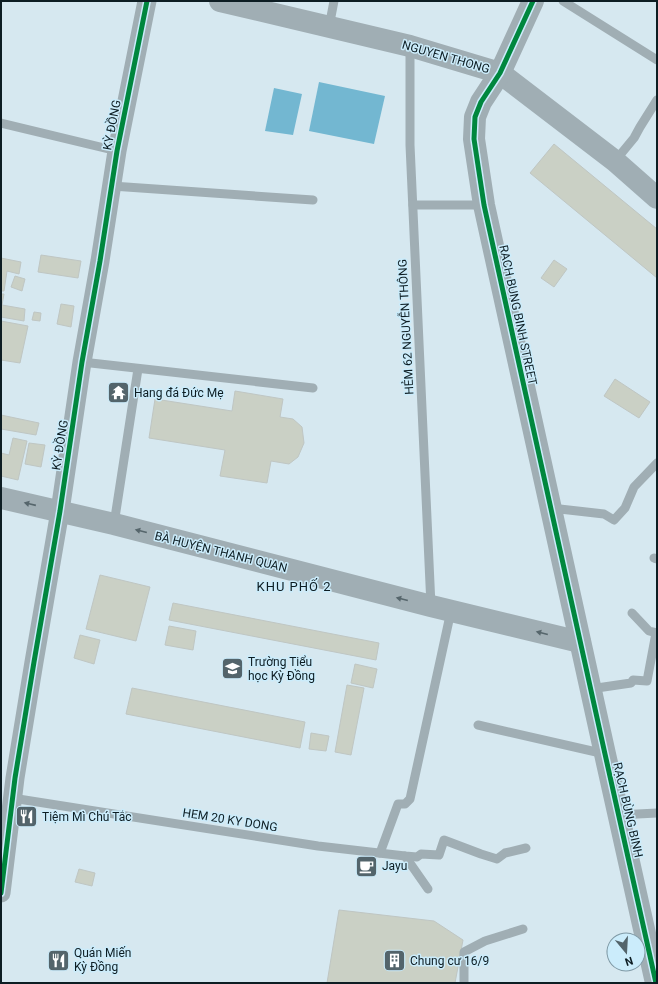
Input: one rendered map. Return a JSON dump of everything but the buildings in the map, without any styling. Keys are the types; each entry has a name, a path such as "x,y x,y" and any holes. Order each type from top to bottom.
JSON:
{"street":[{"name":"KỲ ÐỒNG","path":"1,894 12,798 8,778 32,670 60,511 82,362 100,262 117,151 147,1"},
{"name":"NGUYEN THONG","path":"220,1 410,46 500,73 615,162 657,198"},
{"name":"RACH BUNG BINH STREET","path":"533,1 500,73 482,102 475,117 474,139 484,205 580,642"},
{"name":"BÀ HUYỆN THANH QUAN","path":"1,498 114,524 580,642"},
{"name":"RẠCH BÙNG BINH","path":"580,642 656,983"}],"lane":[{"path":"329,27 334,1"},
{"path":"563,1 657,60"},
{"name":"HẺM 62 NGUYỄN THÔNG","path":"380,853 398,804 405,804 410,799 441,608 413,205 410,145 410,46"},
{"path":"615,162 634,138 657,100"},
{"path":"1,123 117,151"},
{"path":"112,186 313,200"},
{"path":"413,205 484,205"},
{"path":"82,362 313,388"},
{"path":"114,524 138,368"},
{"path":"551,508 604,514 614,520 625,508 634,487 657,464"},
{"path":"590,689 631,683 634,680 647,681 657,633 649,631 632,613"},
{"path":"478,725 605,754"},
{"name":"HEM 20 KY DONG","path":"12,798 318,846 405,856 417,857 421,854 439,855 444,840 497,859 505,853 526,848"},
{"path":"618,815 657,813"},
{"path":"405,856 428,889"},
{"path":"464,983 464,952 485,941 523,929"}],"water":[{"path":"319,82 385,96 374,144 309,131"},
{"path":"274,88 302,94 293,135 265,131"}],"cycle path":[{"path":"1,893 15,778 60,511 82,362 100,261 117,151 147,1"},
{"path":"533,1 500,73 481,102 475,117 474,139 484,205 656,983"}],"place":[{"name":"Hang đá Đức Mẹ","path":"119,393"},
{"name":"Trường Tiểu học Kỳ Đồng","path":"233,669"},
{"name":"Tiệm Mì Chú Tắc","path":"27,817"},
{"name":"Jayu","path":"366,866"},
{"name":"Quán Miến Kỳ Đồng","path":"58,960"},
{"name":"Chung cư 16/9","path":"395,961"}],"district":[{"name":"KHU PHỐ 2","path":"294,586"}]}
